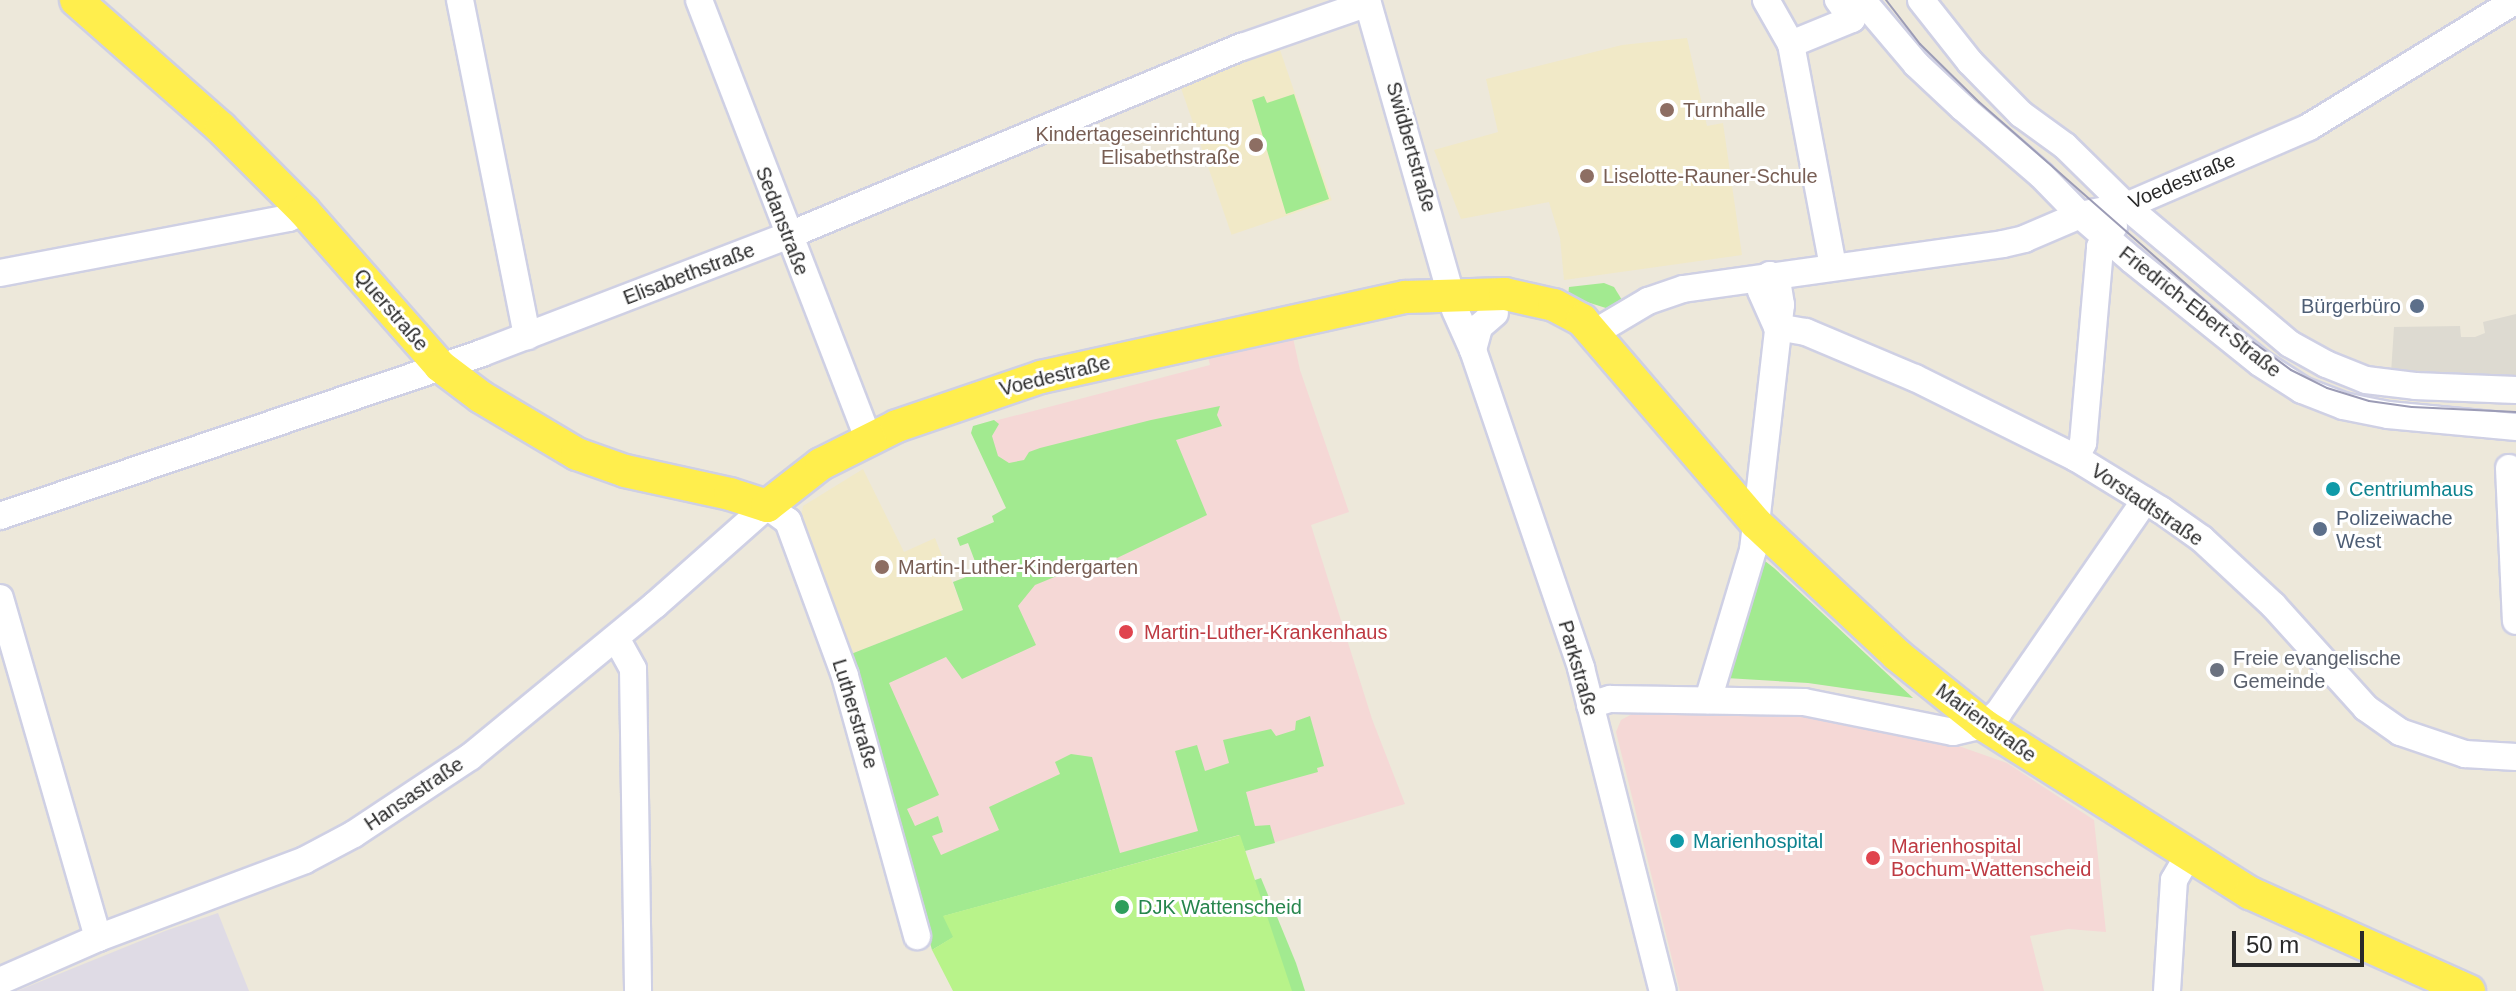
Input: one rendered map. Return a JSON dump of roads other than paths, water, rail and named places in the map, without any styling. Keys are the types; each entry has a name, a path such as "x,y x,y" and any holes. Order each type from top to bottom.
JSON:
{"main road":[{"name":"Querstraße","path":"80,2 221,128 304,211 440,366 481,397 577,454 625,471 730,494 767,506"},
{"name":"Voedestraße","path":"1453,302 1523,296 1568,311 1594,333"},
{"name":"Voedestraße","path":"767,506 821,464 927,413 1041,377 1405,297 1453,302 1495,313 1538,317 1594,333"},
{"name":"Marienstraße","path":"1594,333 1756,523 1941,692 1984,725 2250,893 2319,927 2469,991"}],"street":[{"path":"460,0 527,336"},
{"name":"Sedanstraße","path":"699,0 787,236 869,440"},
{"path":"1766,0 1791,44 1824,269"},
{"path":"1791,44 1852,19 1838,0"},
{"name":"Friedrich-Ebert-Straße","path":"1862,0 1916,64 2041,175 2080,215 2245,352 2302,390 2343,406 2388,415 2516,427"},
{"name":"Friedrich-Ebert-Straße","path":"1921,0 1949,38 2021,114 2065,146 2126,206 2269,330 2326,364 2366,380 2389,384 2516,390"},
{"path":"1939,0 1949,38"},
{"name":"Voedestraße","path":"1594,333 1648,301 1673,295 1683,289 1770,284 1824,269 2003,244 2024,239 2080,215 2126,206 2309,127 2516,0"},
{"name":"Elisabethstraße","path":"0,516 527,336 787,236 1171,76 1368,1"},
{"name":"Swidbertstraße","path":"1368,1 1453,302"},
{"path":"2076,458 2083,443 2100,247 2126,206"},
{"path":"0,273 289,218 304,211"},
{"path":"1708,700 1753,550 1781,305 1770,284"},
{"name":"Parkstraße","path":"1453,302 1473,350 1581,668 1663,991"},
{"path":"1473,350 1479,327 1495,313"},
{"name":"Vorstadtstraße","path":"1777,327 1806,332 1915,378 2076,458 2145,500 2225,560 2273,605 2366,708 2400,732 2465,754 2516,757"},
{"path":"2509,468 2516,621"},
{"path":"1590,705 1610,699 1804,702 1953,732 1984,725 1999,712 2145,500"},
{"name":"Hansastraße","path":"0,981 98,938 265,877 335,845 470,757 616,638 767,506"},
{"name":"Lutherstraße","path":"767,506 788,521 845,676 917,936"},
{"path":"0,598 98,938"},
{"path":"616,638 633,669 638,991"},
{"path":"1918,724 1941,692"},
{"path":"2167,991 2174,880 2188,856"}],"tram line":[{"path":"1886,0 1920,44 1979,102 2249,339 2291,370 2327,388 2369,401 2412,407 2516,412"}],"place":[{"name":"Turnhalle","path":"1667,110"},
{"name":"Kindertageseinrichtung Elisabethstraße","path":"1256,145"},
{"name":"Liselotte-Rauner-Schule","path":"1587,176"},
{"name":"Bürgerbüro","path":"2417,306"},
{"name":"Centriumhaus","path":"2333,489"},
{"name":"Polizeiwache West","path":"2320,529"},
{"name":"Martin-Luther-Kindergarten","path":"882,567"},
{"name":"Martin-Luther-Krankenhaus","path":"1126,632"},
{"name":"Freie evangelische Gemeinde","path":"2217,670"},
{"name":"Marienhospital","path":"1677,841"},
{"name":"Marienhospital Bochum-Wattenscheid","path":"1873,858"},
{"name":"DJK Wattenscheid","path":"1122,907"}]}
